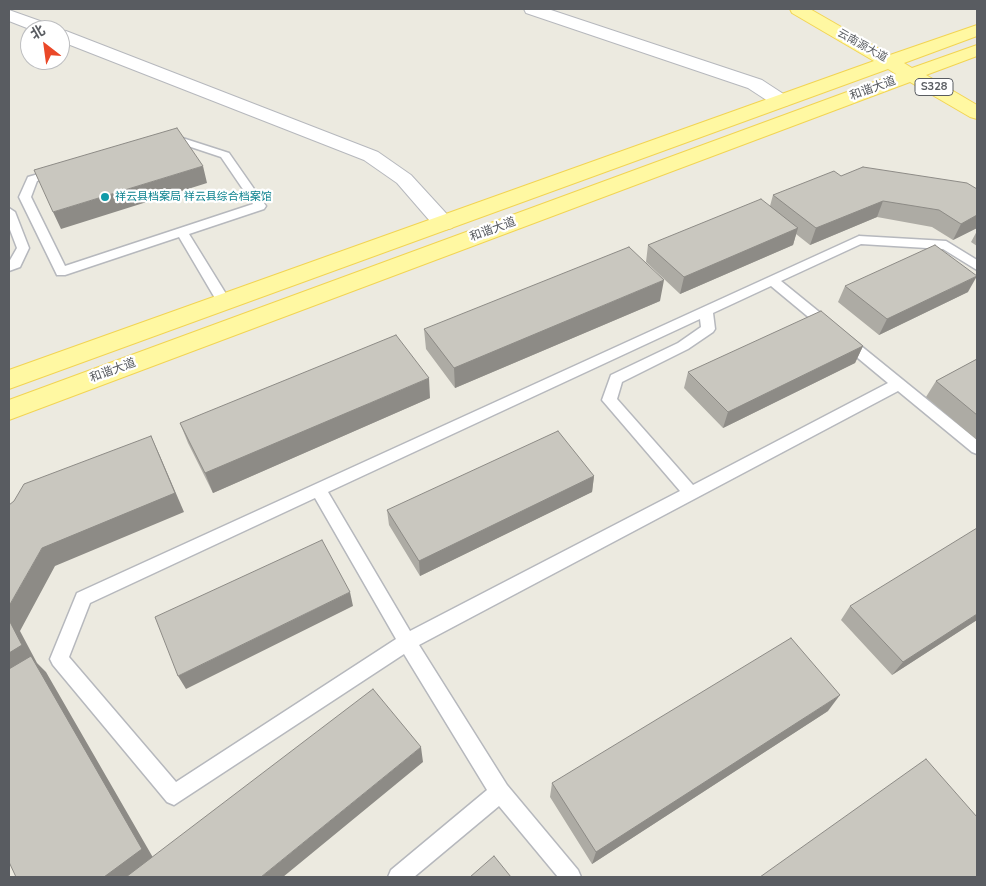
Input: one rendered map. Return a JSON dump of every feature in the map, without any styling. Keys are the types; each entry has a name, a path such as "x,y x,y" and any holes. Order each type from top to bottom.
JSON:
{"main road":[{"name":"云南源大道","path":"798,9 977,113"},
{"name":"和谐大道","path":"9,380 977,30"},
{"name":"和谐大道","path":"9,410 977,50"}],"street":[{"path":"532,9 755,84 781,101"},
{"path":"9,15 22,20"},
{"path":"70,39 371,156 404,179 444,223"}],"lane":[{"path":"173,138 225,155 260,206 182,232 61,272 25,197 32,179 173,138"},
{"path":"9,212 24,248 16,264 9,267"},
{"path":"182,232 224,302"},
{"path":"898,384 407,642 174,795 59,660 84,598 859,240 946,245 977,266"},
{"path":"772,280 977,448"},
{"path":"691,493 609,400 616,378 683,346 708,329 706,310"},
{"path":"318,490 407,642 500,792 571,877"},
{"path":"398,877 500,792"}],"building":[{"path":"177,128 203,166 53,212 34,170"},
{"path":"863,167 967,183 977,189 977,215 961,224 939,210 883,201 816,228 773,195 834,171 841,176"},
{"path":"761,199 798,228 684,277 648,245"},
{"path":"935,245 977,276 887,319 845,286"},
{"path":"629,247 664,280 454,368 424,329"},
{"path":"821,311 863,346 728,412 688,372"},
{"path":"396,335 429,378 205,473 180,423"},
{"path":"977,359 977,415 936,381"},
{"path":"558,431 594,476 419,561 387,510"},
{"path":"151,436 175,493 42,548 9,606 9,505 14,501 24,484"},
{"path":"977,528 977,614 903,662 850,606"},
{"path":"322,540 350,592 178,676 155,617"},
{"path":"9,620 22,645 9,653"},
{"path":"791,638 840,695 596,852 552,783"},
{"path":"31,656 142,849 104,877 16,877 9,862 9,669"},
{"path":"373,689 421,747 261,877 126,877"},
{"path":"926,759 977,817 977,877 760,877"},
{"path":"494,856 511,877 470,877"}],"place":[{"name":"祥云县档案局 祥云县综合档案馆","path":"105,197"}]}
